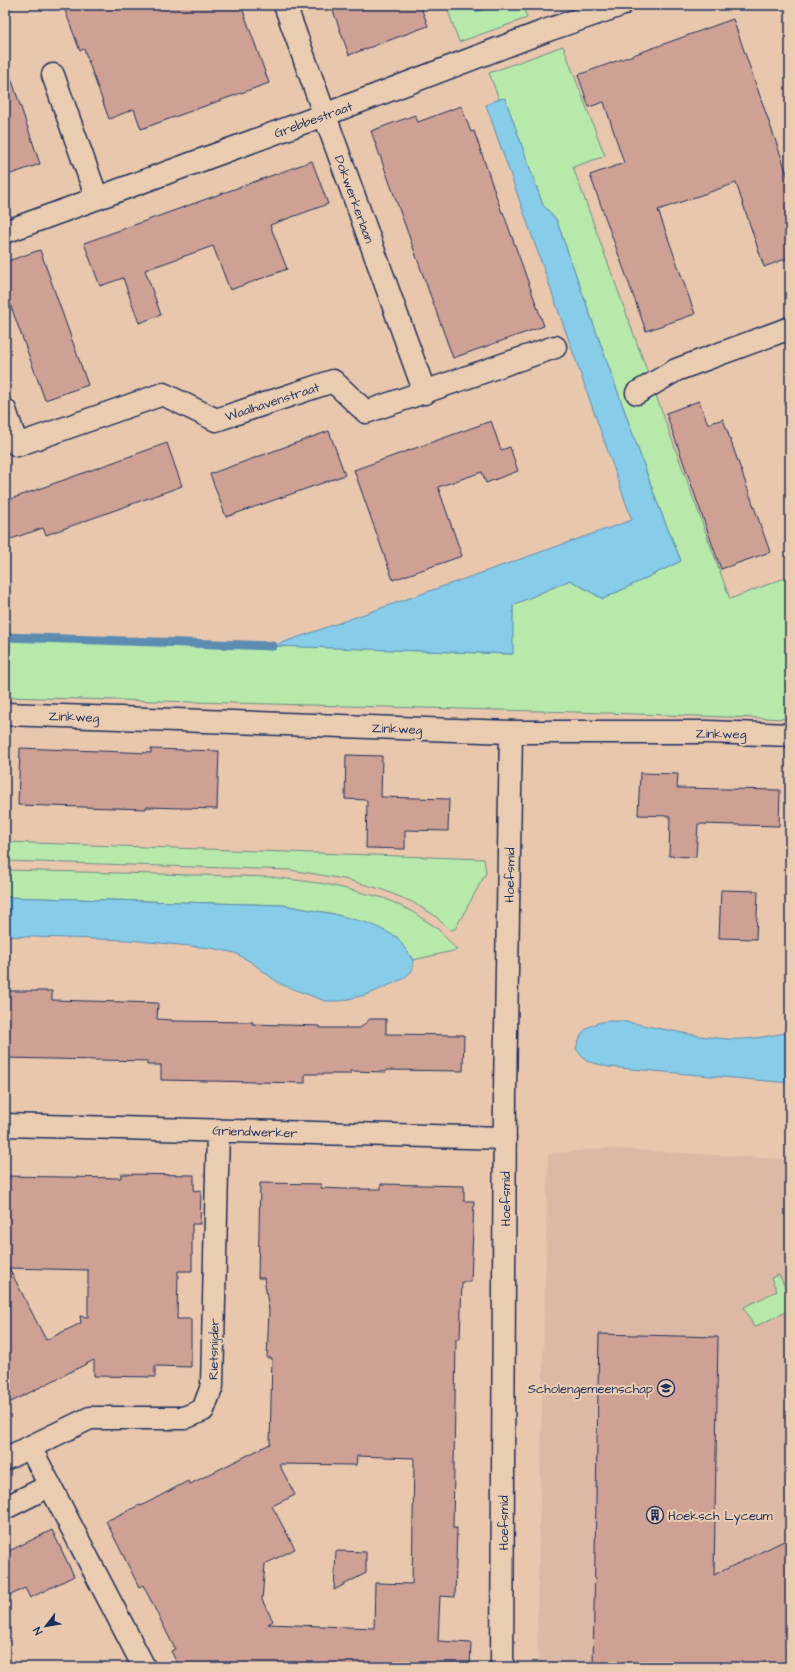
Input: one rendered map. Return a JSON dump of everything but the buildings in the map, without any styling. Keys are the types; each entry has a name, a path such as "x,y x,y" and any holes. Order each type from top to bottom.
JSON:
{"street":[{"name":"Dokwerkerlaan","path":"285,5 425,393"},
{"name":"Grebbestraat","path":"5,232 324,115 545,31 621,5"},
{"path":"53,75 97,198"},
{"path":"637,393 676,370 790,328"},
{"name":"Waalhavenstraat","path":"5,410 17,444 163,394 216,420 332,381 366,412 425,393 555,347"},
{"name":"Zinkweg","path":"5,714 512,732 708,732 790,735"},
{"name":"Hoefsmid","path":"502,1667 506,1138 505,1090 512,732"},
{"name":"Griendwerker","path":"5,1125 506,1138"},
{"name":"Rietsnijder","path":"5,1459 90,1418 184,1418 203,1410 212,1386 218,1130"},
{"path":"30,1447 144,1667"},
{"path":"5,1508 49,1486"}],"shaded area":[{"name":"Scholengemeenschap","path":"606,1148 779,1159 790,1158 790,1667 538,1667 537,1618 548,1154"}],"green space":[{"path":"446,5 473,5 476,12 496,5 523,5 527,18 459,42"},
{"path":"563,46 605,156 573,167 730,599 790,576 790,719 5,697 5,636 512,654 513,605 570,580 603,599 681,561 657,502 556,219 543,205 505,99 499,99 489,73"},
{"path":"5,842 484,859 486,873 455,929 450,930 434,915 412,902 381,889 344,879 291,870 5,861"},
{"path":"5,870 271,877 326,884 384,898 411,911 437,928 457,950 413,960 408,952 334,914 283,905 5,897"},
{"path":"779,1275 787,1291 790,1292 790,1310 754,1327 744,1307 777,1291 771,1278"}],"water":[{"path":"473,5 496,5 475,12"},
{"path":"505,98 543,205 556,219 657,502 681,561 603,599 570,580 513,605 513,654 273,646 632,520 486,105"},
{"path":"5,897 283,905 334,914 371,924 397,937 413,960 412,971 403,979 369,994 340,1001 325,1001 280,984 251,962 235,953 211,948 128,940 5,936"},
{"path":"608,1021 621,1021 688,1034 729,1039 752,1038 790,1032 790,1083 609,1067 586,1061 576,1049 580,1037 590,1026"}],"waterway":[{"path":"5,637 273,646"}],"place":[{"name":"Scholengemeenschap","path":"666,1388"},
{"name":"Hoeksch Lyceum","path":"655,1515"}]}
